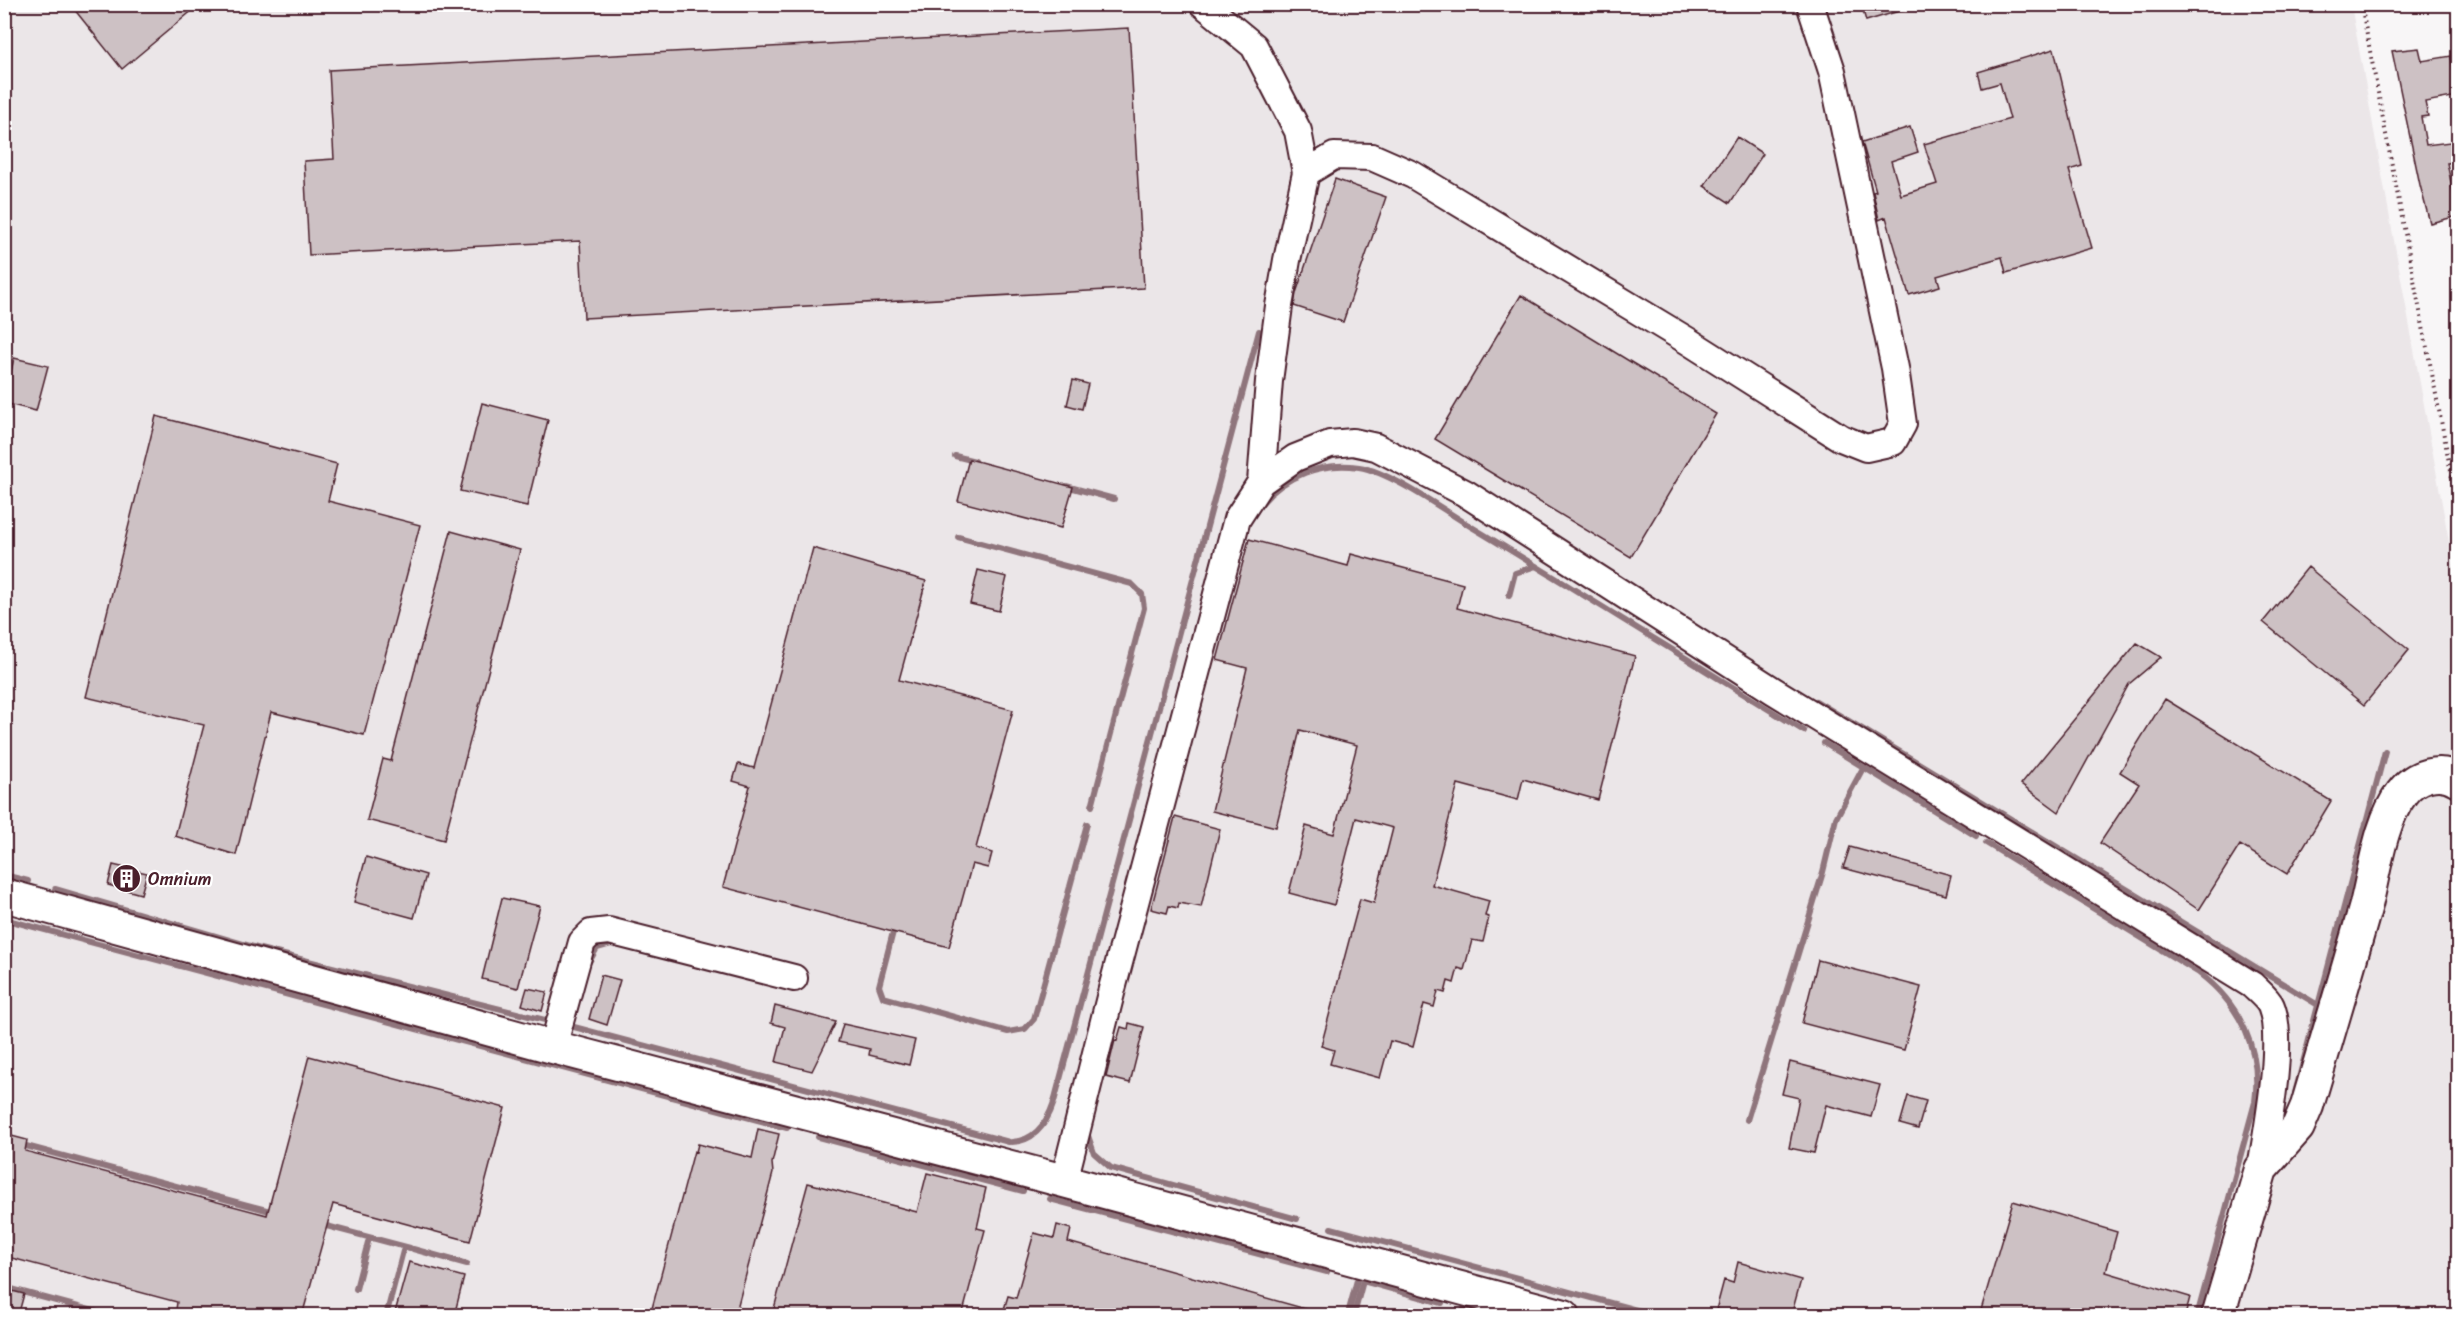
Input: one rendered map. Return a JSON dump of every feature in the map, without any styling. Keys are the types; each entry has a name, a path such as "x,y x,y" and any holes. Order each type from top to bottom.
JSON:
{"main road":[{"path":"2218,1316 2261,1169 2298,1127 2307,1106 2350,961 2384,832 2393,809 2403,792 2414,781 2431,773 2456,774"},
{"path":"4,895 553,1047 1064,1181 1564,1316"}],"street":[{"path":"1203,4 1254,46 1298,131 1306,173 1279,306 1269,381 1261,482"},
{"path":"1306,173 1334,156 1353,156 1372,157 1413,175 1688,341 1841,438 1866,448 1893,442 1903,424 1895,368 1832,71 1810,4"},
{"path":"1064,1181 1237,519 1261,482 1295,458 1330,444 1353,442 1376,447 1465,493 1774,691 2252,985 2271,1005 2277,1031 2272,1096 2261,1169"},
{"path":"553,1047 582,942 591,933 609,931 794,978"}],"path":[{"path":"2361,4 2458,509"}],"shaded area":[{"path":"5,5 2351,5 2458,591 2458,1315 5,1316"}],"building":[{"path":"70,4 200,4 122,69"},
{"path":"1861,4 1908,4 1909,8 1866,21"},
{"path":"1129,28 1144,288 584,318 580,241 309,255 304,161 334,159 329,70"},
{"path":"2419,48 2422,61 2451,56 2458,96 2425,102 2428,116 2421,117 2426,145 2458,141 2458,162 2447,163 2458,216 2430,223 2392,51"},
{"path":"2054,49 2082,166 2069,170 2092,248 2006,273 2002,257 1937,276 1940,286 1909,295 1886,217 1879,220 1873,192 1876,191 1862,142 1910,127 1918,152 1891,161 1901,195 1937,184 1924,144 2010,119 2000,83 1982,88 1978,72"},
{"path":"1737,137 1763,154 1730,203 1704,186"},
{"path":"1335,179 1386,197 1343,322 1294,306 1296,293"},
{"path":"1521,295 1716,414 1631,557 1435,439"},
{"path":"14,358 48,366 36,411 4,403"},
{"path":"1073,380 1088,384 1082,409 1067,405"},
{"path":"482,403 548,420 527,506 460,491"},
{"path":"156,416 337,464 328,501 420,525 364,735 271,712 236,855 175,836 204,725 86,697"},
{"path":"969,459 1073,487 1061,528 958,501"},
{"path":"451,531 520,550 444,840 367,820 383,759 391,761"},
{"path":"1249,539 1348,566 1351,554 1463,584 1457,608 1635,656 1598,800 1523,779 1518,800 1458,784 1432,885 1489,901 1485,916 1489,917 1483,942 1472,940 1464,970 1458,968 1454,983 1448,981 1445,993 1438,991 1434,1007 1424,1004 1413,1047 1390,1041 1380,1078 1330,1064 1334,1050 1321,1046 1360,899 1374,903 1393,828 1356,818 1334,905 1289,893 1306,826 1334,834 1357,745 1300,730 1276,827 1212,811 1247,668 1217,660"},
{"path":"813,548 926,581 899,680 1013,710 976,848 992,853 988,868 972,864 949,947 723,887 750,786 733,781 738,764 754,768"},
{"path":"2308,567 2409,650 2364,705 2263,622"},
{"path":"978,570 1007,577 999,611 970,604"},
{"path":"2137,643 2161,657 2129,684 2059,812 2021,784"},
{"path":"2165,699 2331,801 2287,874 2240,845 2199,910 2100,843 2139,784 2120,772"},
{"path":"1175,817 1220,829 1201,907 1179,903 1178,908 1169,906 1167,913 1151,909"},
{"path":"1850,847 1951,875 1946,895 1843,868"},
{"path":"366,857 426,875 414,918 354,902"},
{"name":"Omnium","path":"113,865 147,873 141,894 108,885"},
{"path":"502,898 540,906 518,988 482,979"},
{"path":"1818,960 1921,987 1904,1050 1802,1023"},
{"path":"601,975 620,980 607,1025 589,1019"},
{"path":"527,988 547,992 542,1011 522,1005"},
{"path":"775,1006 836,1022 812,1071 776,1062 785,1027 771,1023"},
{"path":"1129,1023 1144,1027 1130,1083 1106,1077 1115,1040 1117,1041 1121,1027 1128,1029"},
{"path":"843,1024 915,1040 909,1065 869,1055 870,1049 838,1042"},
{"path":"309,1056 505,1108 470,1241 333,1204 302,1316 197,1316 176,1310 177,1302 4,1256 4,1134 27,1140 25,1151 267,1215"},
{"path":"1790,1062 1880,1085 1871,1117 1826,1105 1814,1153 1789,1148 1799,1098 1782,1094"},
{"path":"1908,1096 1926,1101 1918,1129 1900,1124"},
{"path":"758,1129 779,1134 772,1163 773,1173 735,1316 650,1316 694,1151 696,1152 698,1144 752,1158"},
{"path":"927,1173 986,1188 977,1228 985,1230 962,1316 772,1316 808,1183 917,1212"},
{"path":"2013,1201 2117,1232 2106,1272 2190,1297 2185,1316 2001,1316 1981,1310"},
{"path":"1057,1225 1071,1229 1068,1242 1313,1311 1312,1316 1002,1316 1008,1296 1016,1298 1034,1233 1054,1238"},
{"path":"409,1262 464,1277 454,1316 394,1316"},
{"path":"1738,1262 1801,1280 1791,1316 1724,1316 1725,1312 1716,1310 1724,1280 1733,1283"},
{"path":"4,1289 24,1294 18,1316 4,1316"}],"waterway":[{"path":"1012,1142 1027,1138 1039,1130 1054,1102 1259,331"},
{"path":"955,456 975,461"},
{"path":"1261,504 1270,494 1293,478 1318,469 1345,466 1372,470 1418,493 1804,731"},
{"path":"1066,486 1114,499"},
{"path":"958,537 1132,584 1142,594 1144,608 1092,806"},
{"path":"1509,596 1515,573 1536,566"},
{"path":"1816,701 2318,1005"},
{"path":"1824,743 1976,836"},
{"path":"2295,1093 2385,751"},
{"path":"1747,1120 1823,872 1836,818 1863,768"},
{"path":"893,932 879,986 883,997 1008,1032 1025,1029 1034,1019 1087,824"},
{"path":"1986,843 2199,973 2226,999 2245,1030 2255,1064 2255,1102 2197,1316"},
{"path":"4,875 28,881"},
{"path":"55,889 260,949 549,1021"},
{"path":"4,919 787,1128"},
{"path":"589,962 597,948 611,944"},
{"path":"574,1027 1009,1142"},
{"path":"1086,1130 1094,1153 1111,1168 1297,1219"},
{"path":"818,1137 1023,1191"},
{"path":"26,1146 274,1212"},
{"path":"1050,1199 1327,1272"},
{"path":"319,1224 410,1248"},
{"path":"1331,1228 1659,1316"},
{"path":"356,1289 368,1242"},
{"path":"413,1249 467,1264"},
{"path":"386,1316 403,1251"},
{"path":"1349,1310 1357,1280"},
{"path":"1355,1311 1363,1281 1442,1303"},
{"path":"4,1287 112,1316"},
{"path":"1464,1309 1490,1316"},
{"path":"1573,1311 1589,1316"}],"place":[{"name":"Omnium","path":"127,879"}]}
